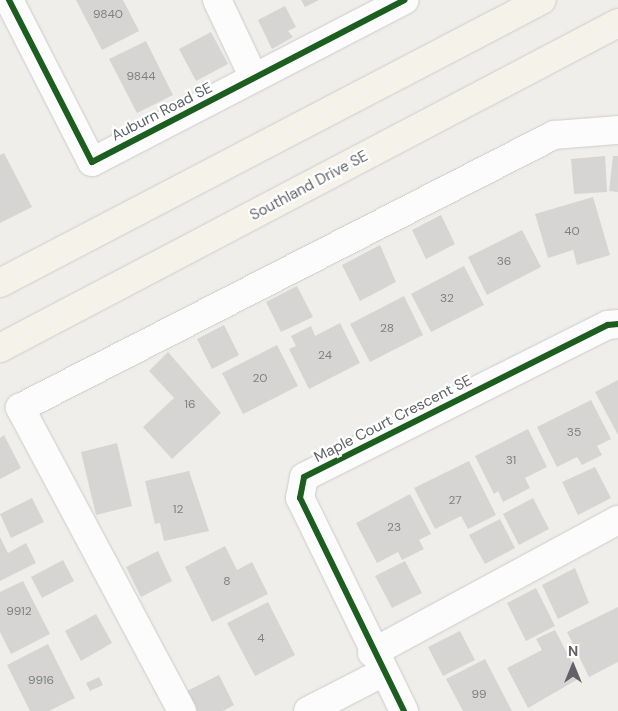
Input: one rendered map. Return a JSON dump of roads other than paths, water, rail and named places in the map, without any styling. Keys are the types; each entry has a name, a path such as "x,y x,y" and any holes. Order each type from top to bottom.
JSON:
{"main road":[{"path":"0,283 542,0"},
{"name":"Southland Drive SE","path":"0,348 618,23"}],"street":[{"name":"Auburn Road SE","path":"9,0 92,162 404,0"},
{"path":"217,0 254,78"},
{"path":"182,711 20,408 554,135 618,130"},
{"name":"Maple Court Crescent SE","path":"404,711 378,662 300,498 304,478 608,325 618,324"},
{"path":"308,711 378,662 618,520"}]}
